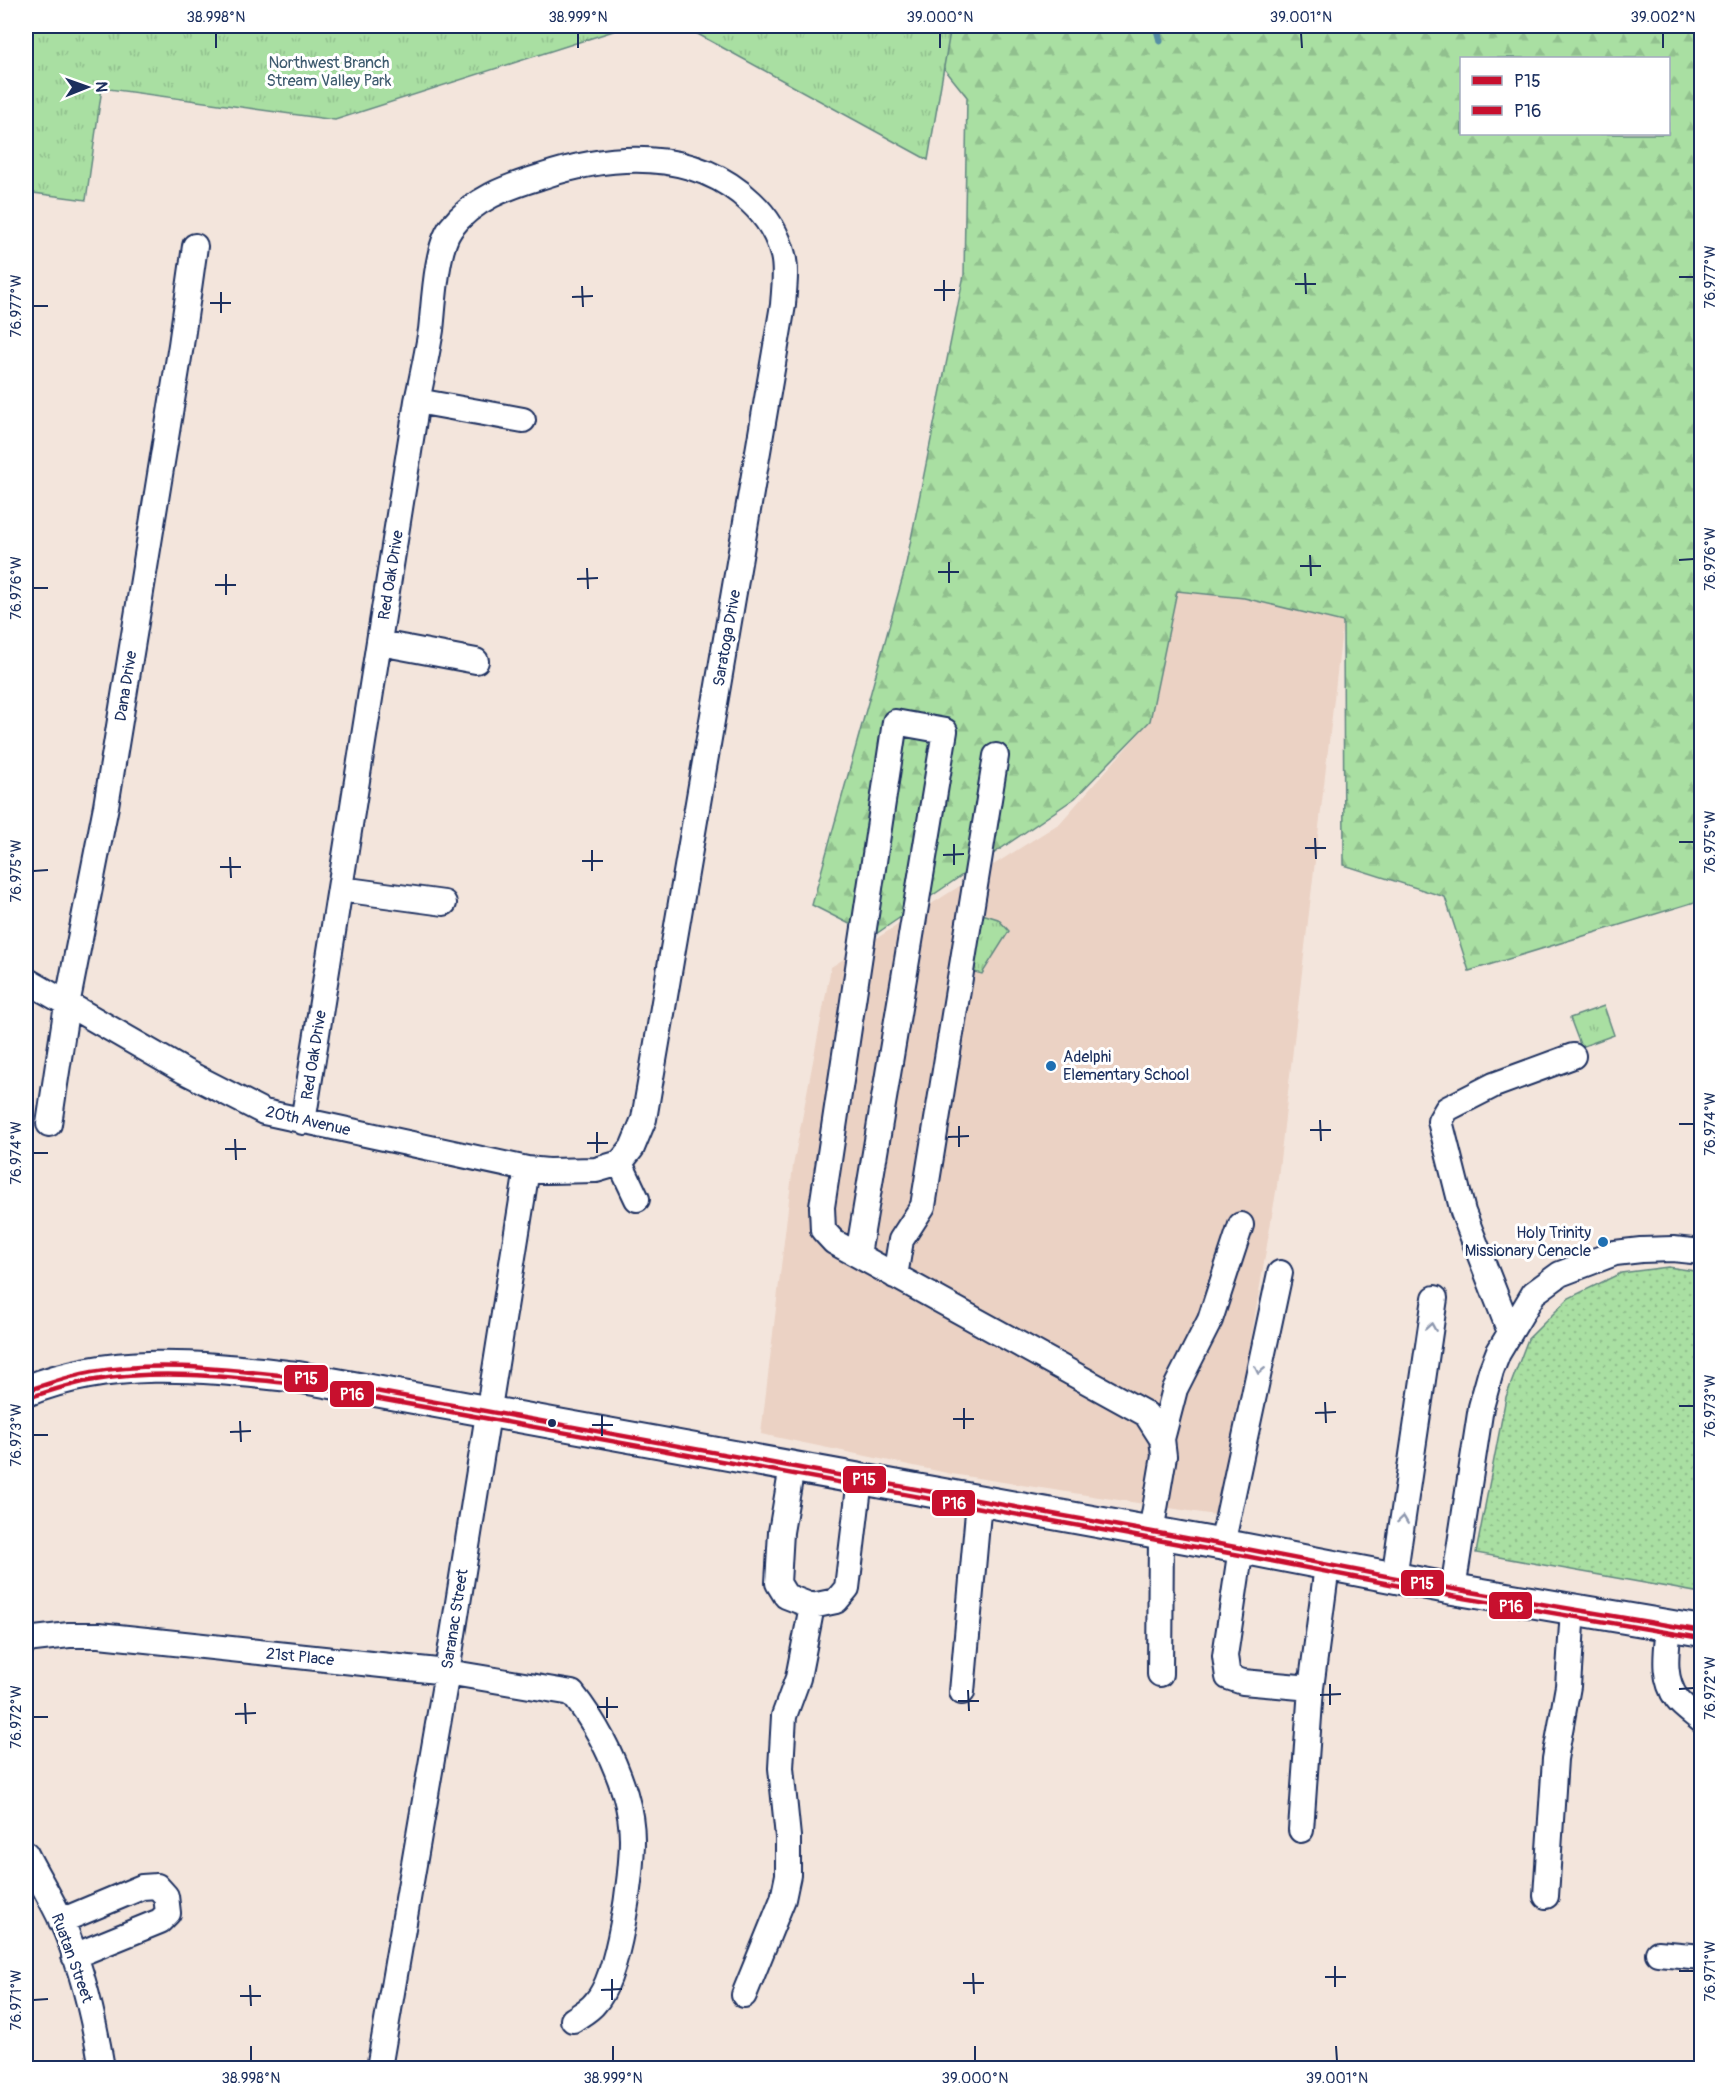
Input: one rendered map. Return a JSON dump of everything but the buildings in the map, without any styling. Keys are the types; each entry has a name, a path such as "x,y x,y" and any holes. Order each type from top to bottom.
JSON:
{"main road":[{"path":"26,1391 71,1376 151,1365 213,1368 298,1377 1231,1546 1452,1589 1701,1631"}],"street":[{"name":"Red Oak Drive","path":"303,1122 441,255 450,230 465,213 486,198 509,187 587,164 635,160"},
{"name":"Saratoga Drive","path":"620,1162 632,1148 644,1119 783,305 785,271 783,255 773,230 759,209 739,190 715,176 685,165 635,160"},
{"name":"Dana Drive","path":"49,1124 67,1005 109,784 178,368 195,246"},
{"path":"417,401 523,420"},
{"path":"380,643 476,661"},
{"path":"858,1255 945,731 895,722 822,1207 823,1230 834,1242 1146,1414 1162,1439"},
{"path":"895,1276 901,1240 923,1206 996,756"},
{"path":"341,889 444,903"},
{"name":"20th Avenue","path":"26,980 241,1102 264,1112 527,1169 596,1170 620,1162"},
{"path":"1510,1332 1463,1212 1440,1121 1447,1109 1494,1085 1573,1056"},
{"path":"620,1162 637,1199"},
{"name":"Saranac Street","path":"379,2068 447,1672 527,1169"},
{"path":"1160,1674 1156,1533 1164,1456 1162,1439 1175,1389 1210,1320 1241,1225"},
{"path":"1452,1589 1481,1407 1498,1353 1534,1293 1560,1274 1615,1253 1652,1250 1701,1252"},
{"path":"1280,1273 1231,1546 1225,1656 1228,1677 1242,1682 1311,1688"},
{"path":"1394,1578 1436,1298"},
{"path":"792,1467 781,1532 778,1584 786,1596 812,1606 836,1601 847,1588 860,1479"},
{"path":"962,1692 979,1501"},
{"path":"1301,1830 1311,1688 1327,1566"},
{"path":"744,1995 783,1899 788,1875 788,1837 781,1768 784,1716 798,1678 812,1606"},
{"path":"1546,1896 1555,1759 1568,1686 1573,1609"},
{"path":"1670,1625 1665,1661 1668,1680 1677,1699 1701,1721"},
{"name":"21st Place","path":"26,1640 69,1635 99,1635 447,1672 572,1693 585,1709 608,1751 625,1795 632,1839 627,1897 614,1966 596,2003 573,2020"},
{"name":"Ruatan Street","path":"26,1854 61,1921 74,1956 91,2011 102,2068"},
{"path":"61,1921 142,1887 157,1886 166,1896 168,1913 160,1921 74,1956"},
{"path":"1658,1953 1701,1957"}],"shaded area":[{"name":"Adelphi Elementary School","path":"1177,591 1244,598 1343,622 1277,1186 1221,1516 952,1474 761,1434 793,1166 831,967 1060,823 1150,721"}],"green space":[{"name":"Northwest Branch Stream Valley Park","path":"26,26 629,26 335,120 102,88 86,200 26,192"},
{"path":"683,26 951,26 928,160"},
{"path":"910,26 1701,26 1702,882 1695,902 1469,971 1445,897 1344,865 1343,622 1244,598 1177,591 1150,721 1075,798 873,936 812,905 905,569 964,275 967,97"},
{"path":"979,913 998,919 1009,931 982,974 963,969"},
{"path":"1604,1006 1614,1035 1581,1047 1570,1018"},
{"path":"1668,1267 1701,1272 1701,1593 1476,1553 1506,1397 1528,1339 1569,1298 1621,1273"}],"waterway":[{"path":"1156,26 1160,41"}],"transit line":[{"name":"P15","path":"26,1391 59,1380 118,1368 195,1367 298,1377 1241,1548 1453,1589 1702,1631"},
{"name":"P16","path":"28,1398 86,1381 145,1375 196,1375 297,1384 1240,1555 1452,1596 1701,1638"}],"place":[{"name":"Adelphi Elementary School","path":"1051,1066"},
{"name":"Holy Trinity Missionary Cenacle","path":"1603,1242"}]}
